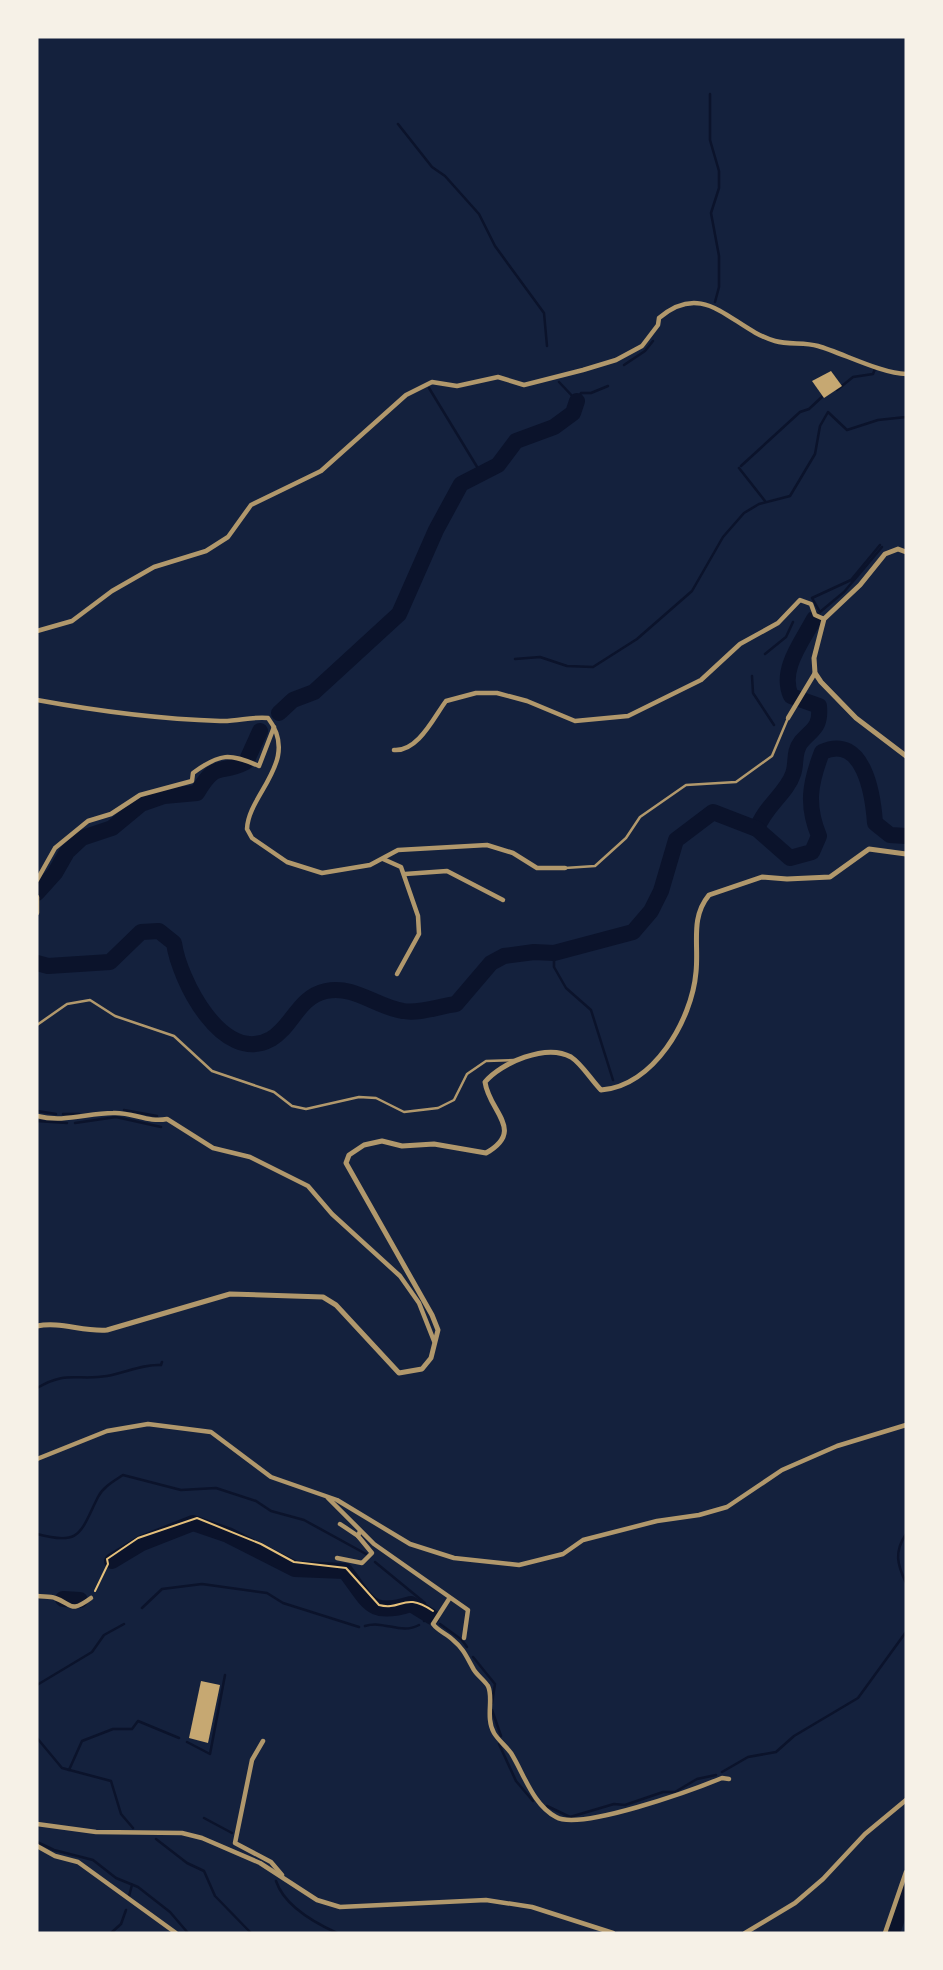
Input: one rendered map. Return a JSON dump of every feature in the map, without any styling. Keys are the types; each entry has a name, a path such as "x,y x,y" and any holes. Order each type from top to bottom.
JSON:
{"street":[{"path":"37,631 72,621 112,591 154,567 206,551 228,537 251,505 321,471 406,395 432,382 457,386 498,377 524,385 616,360 642,346 658,325 659,318 673,306 706,305 777,342 816,345 906,374"},
{"path":"906,551 898,550 886,554 860,585 824,619 814,658 815,673 856,718 906,756"},
{"path":"394,750 401,750 412,744 446,701 476,693 497,693 527,701 575,721 628,716 701,680 740,645 778,623 800,600 811,604 815,615 824,619"},
{"path":"788,718 815,673"},
{"path":"37,700 195,720 241,722 259,717 268,718 275,726 276,763 268,786 247,820 247,829 252,838 286,862 308,871 346,871 382,859 398,850 487,845 513,853 537,868 565,868"},
{"path":"37,880 55,848 88,821 111,814 140,795 192,781 193,773 210,760 236,755 259,766 275,726"},
{"path":"37,1326 53,1324 99,1331 230,1294 323,1297 336,1305 399,1373 422,1369 430,1358 438,1330 426,1302 346,1163 349,1155 364,1145 382,1141 402,1146 434,1144 486,1153 499,1146 505,1136 504,1122 486,1094 485,1082 492,1074 521,1060 551,1053 573,1058 601,1090 616,1089 632,1081 666,1049 684,1015 697,970 696,916 709,895 762,877 788,880 831,877 869,849 906,854"},
{"path":"382,859 401,867 418,916 419,934 397,974"},
{"path":"405,874 447,871 503,900"},
{"path":"37,913 38,898"},
{"path":"37,1116 68,1120 114,1112 153,1122 167,1119 213,1148 250,1157 293,1177 308,1186 332,1214 400,1276 419,1303 434,1342"},
{"path":"37,1459 107,1431 162,1423 211,1432 271,1477 337,1500 410,1544 454,1558 519,1565 563,1554 583,1540 657,1521 699,1516 727,1507 782,1470 837,1446 906,1425"},
{"path":"327,1497 372,1553 362,1563 337,1558"},
{"path":"340,1524 359,1534 468,1610 464,1639"},
{"path":"37,1596 55,1598 64,1605 78,1607 91,1598"},
{"path":"449,1599 433,1624 464,1650 475,1672 488,1686 489,1720 494,1734 515,1759 524,1780 543,1808 556,1818 577,1822 615,1812 624,1813 645,1803 670,1798 722,1778 729,1779"},
{"path":"263,1741 252,1760 235,1843 271,1862 282,1876"},
{"path":"746,1933 795,1903 823,1879 865,1834 906,1800"},
{"path":"37,1824 96,1832 182,1833 202,1838 282,1876 317,1900 340,1907 486,1900 532,1907 613,1933"},
{"path":"37,1846 55,1856 78,1862 176,1933"},
{"path":"885,1933 906,1872"}],"lane":[{"path":"565,868 595,866 626,838 639,817 686,785 736,782 772,756 788,718"},
{"path":"37,1024 67,1004 90,1000 115,1016 174,1036 212,1071 274,1092 292,1106 306,1110 359,1097 376,1098 404,1112 438,1108 454,1100 467,1074 486,1061 521,1060"}],"path":[{"path":"91,1598 108,1564 107,1559 114,1552 138,1538 197,1518 261,1544 293,1562 346,1568 379,1605 389,1606 405,1600 420,1602 439,1614"}],"building":[{"path":"831,371 842,386 824,398 812,381"},
{"path":"201,1681 220,1685 208,1743 189,1738"}],"waterway":[{"path":"710,94 710,140 719,171 719,188 711,213 719,256 719,287 715,302"},
{"path":"398,124 432,167 445,176 479,214 495,246 544,313 547,346"},
{"path":"624,365 645,351 653,341"},
{"path":"837,390 853,377 873,374 875,369"},
{"path":"559,382 577,401 581,393 591,393 608,386"},
{"path":"429,388 482,475"},
{"path":"741,466 800,412 809,409 824,395"},
{"path":"279,713 293,700 314,692 399,614 436,530 461,484 498,465 516,441 554,427 573,413 577,401"},
{"path":"515,659 540,657 567,666 593,667 637,639 692,591 723,537 744,513 759,504 790,496 815,454 820,426 828,412 847,430 878,420 906,417"},
{"path":"739,468 765,501"},
{"path":"880,545 851,580 812,598 820,612 844,592 882,547"},
{"path":"757,829 790,781 799,746 819,719 819,706 791,696 788,686 790,666 814,619"},
{"path":"765,654 786,637 793,622"},
{"path":"752,676 753,693 774,725"},
{"path":"37,893 55,873 67,852 82,838 112,828 141,804 164,796 197,793 214,772 246,762 260,731"},
{"path":"37,963 48,966 110,962 141,932 159,931 174,943 184,977 206,1015 220,1030 236,1040 253,1044 271,1039 285,1027 302,1005 316,994 326,991 346,991 403,1011 456,1004 491,963 504,956 534,952 554,953 633,932 651,911 661,891 676,840 713,812 757,829 790,858 812,852 819,836 812,814 811,794 822,752 836,748 848,751 857,759 864,770 872,797 875,823 890,835 906,836"},
{"path":"554,953 554,967 566,988 591,1010 613,1080"},
{"path":"124,1110 157,1116"},
{"path":"37,1111 56,1114"},
{"path":"63,1114 79,1114"},
{"path":"75,1123 116,1117 161,1127"},
{"path":"37,1121 67,1123"},
{"path":"37,1388 56,1379 107,1376 161,1365 162,1362"},
{"path":"37,1534 63,1538 77,1534 100,1493 123,1475 181,1490 216,1488 256,1501 271,1511 304,1520 366,1554"},
{"path":"112,1561 142,1543 193,1523 228,1535 295,1569 345,1571 371,1604 386,1609 411,1604 432,1617"},
{"path":"906,1534 898,1552 906,1583"},
{"path":"375,1562 425,1603"},
{"path":"142,1608 162,1589 202,1584 267,1593 283,1603 359,1627"},
{"path":"63,1599 80,1600"},
{"path":"424,1621 431,1611"},
{"path":"37,1685 92,1652 104,1635 124,1624"},
{"path":"440,1624 467,1647"},
{"path":"365,1626 406,1629 419,1625"},
{"path":"722,1772 748,1757 776,1752 794,1736 858,1698 906,1632"},
{"path":"473,1657 495,1684 492,1703"},
{"path":"187,1742 210,1754 225,1675"},
{"path":"492,1710 501,1736"},
{"path":"69,1770 82,1741 113,1729 132,1729 138,1721 179,1738"},
{"path":"37,1738 62,1768 111,1781 121,1814 133,1828"},
{"path":"499,1744 516,1781 533,1801"},
{"path":"547,1806 570,1817 614,1804 625,1805 663,1792 675,1792 697,1779 716,1775"},
{"path":"204,1818 232,1833"},
{"path":"156,1839 187,1863 204,1871 215,1896 251,1933"},
{"path":"37,1842 54,1850 93,1860 116,1878 138,1887 170,1912 188,1933"},
{"path":"276,1881 293,1905 337,1933"},
{"path":"129,1896 132,1885"},
{"path":"892,1933 906,1892"},
{"path":"111,1933 121,1924 126,1910"}]}
